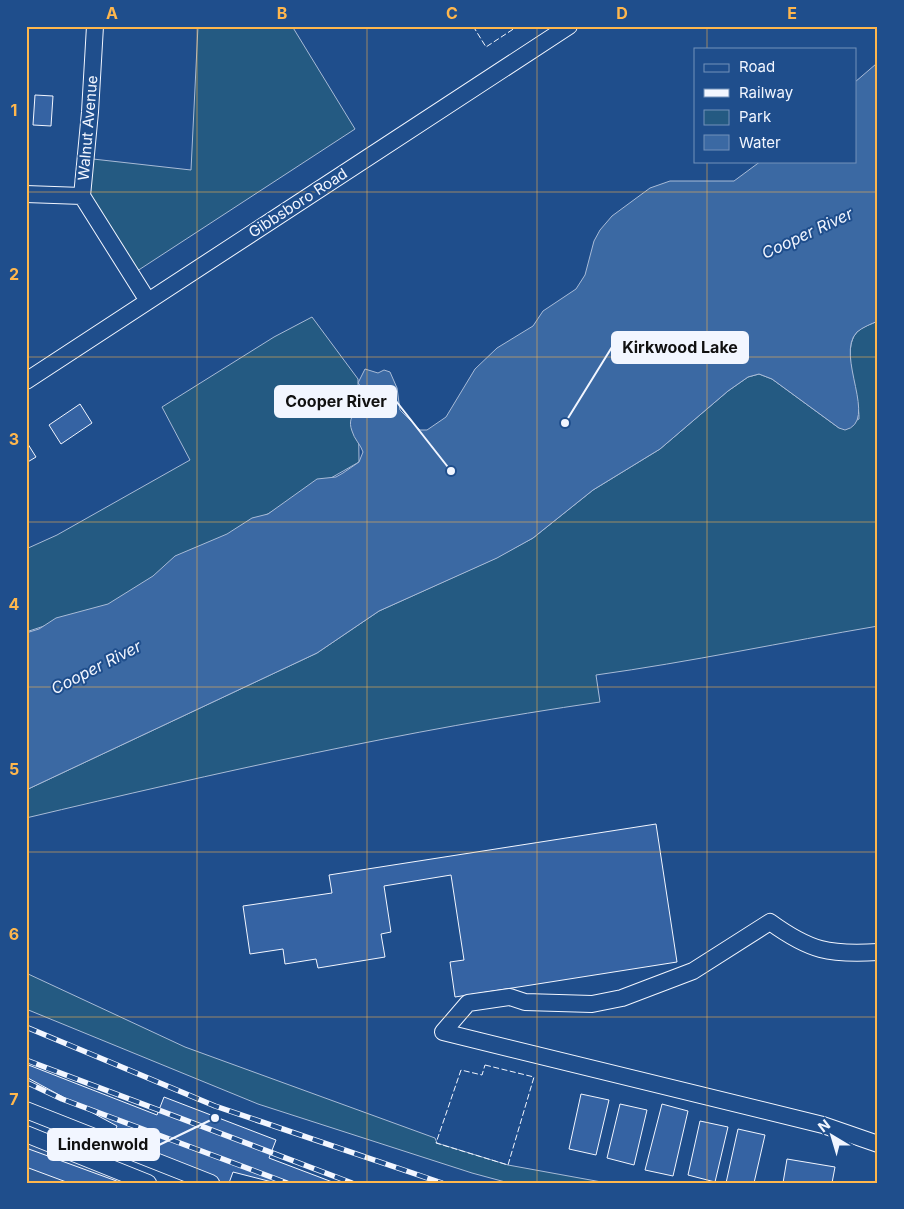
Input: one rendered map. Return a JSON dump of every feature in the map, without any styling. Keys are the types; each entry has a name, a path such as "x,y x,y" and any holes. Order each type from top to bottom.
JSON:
{"street":[{"name":"Walnut Avenue","path":"95,26 82,196 148,302"},
{"name":"Gibbsboro Road","path":"26,381 569,26"},
{"path":"26,194 82,196"},
{"path":"878,952 850,954 813,948 796,941 770,922 693,971 622,998 592,1004 525,1002 510,997 468,1003 443,1032 823,1125 878,1144"},
{"path":"26,1110 211,1183"},
{"path":"26,1134 148,1183"}],"green space":[{"path":"198,26 292,26 355,129 131,275 86,204 84,158 191,170"},
{"path":"312,317 358,379 359,462 108,605 26,632 26,549 57,535 190,460 162,407 274,337"},
{"path":"878,321 878,626 596,675 600,702 383,739 26,818 26,790 317,653 379,611 496,558 533,538 593,490 660,449 728,391 748,377 759,374 772,379 839,428 859,419 850,362 850,350 852,340 857,332"},
{"path":"26,973 185,1047 435,1138 437,1143 508,1165 607,1183 509,1183 472,1173 258,1104 26,1009"}],"shaded area":[{"path":"26,1134 148,1183 26,1183"}],"water":[{"path":"878,57 878,321 857,332 851,342 850,356 858,402 858,415 855,424 845,430 839,428 772,379 759,374 748,377 728,391 660,449 593,490 533,538 497,558 379,611 317,653 26,790 26,633 39,629 56,618 108,604 153,576 175,556 227,534 252,518 268,514 317,479 336,477 359,462 363,452 353,434 351,419 368,395 358,383 365,369 378,373 384,370 390,372 397,388 400,410 420,430 427,430 446,417 475,369 497,348 533,326 543,311 576,289 585,275 594,241 600,230 612,216 650,188 670,181 734,181 760,162 856,162 856,81 876,64"}],"building":[{"path":"35,95 53,96 51,126 33,125"},
{"path":"80,404 92,423 61,444 49,425"},
{"path":"26,441 36,457 26,463"},
{"path":"656,824 677,962 455,997 450,962 464,960 451,875 384,886 391,932 381,934 385,957 318,968 316,959 285,964 283,949 250,954 243,906 332,893 329,875"},
{"path":"26,1064 157,1115 164,1097 276,1140 269,1158 335,1183 276,1183 233,1172 229,1183 224,1183 112,1138 117,1126 26,1077"},
{"path":"581,1094 609,1100 596,1155 569,1149"},
{"path":"620,1104 647,1110 634,1165 607,1158"},
{"path":"662,1104 688,1111 673,1176 645,1170"},
{"path":"700,1121 728,1127 715,1182 688,1175"},
{"path":"738,1129 765,1135 754,1183 726,1183"},
{"path":"26,1148 122,1183 69,1183 26,1167"},
{"path":"787,1159 835,1167 832,1183 783,1183"}],"railway":[{"path":"26,1027 215,1106 442,1183"},
{"path":"26,1060 352,1183"},
{"path":"26,1082 62,1099 287,1183"}],"fence":[{"path":"473,26 486,47 518,26"},
{"path":"485,1065 534,1077 508,1165 436,1143 461,1070 482,1075 485,1065"}],"place":[{"name":"Kirkwood Lake","path":"565,423"},
{"name":"Cooper River","path":"451,471"},
{"name":"Lindenwold","path":"215,1118"}]}
